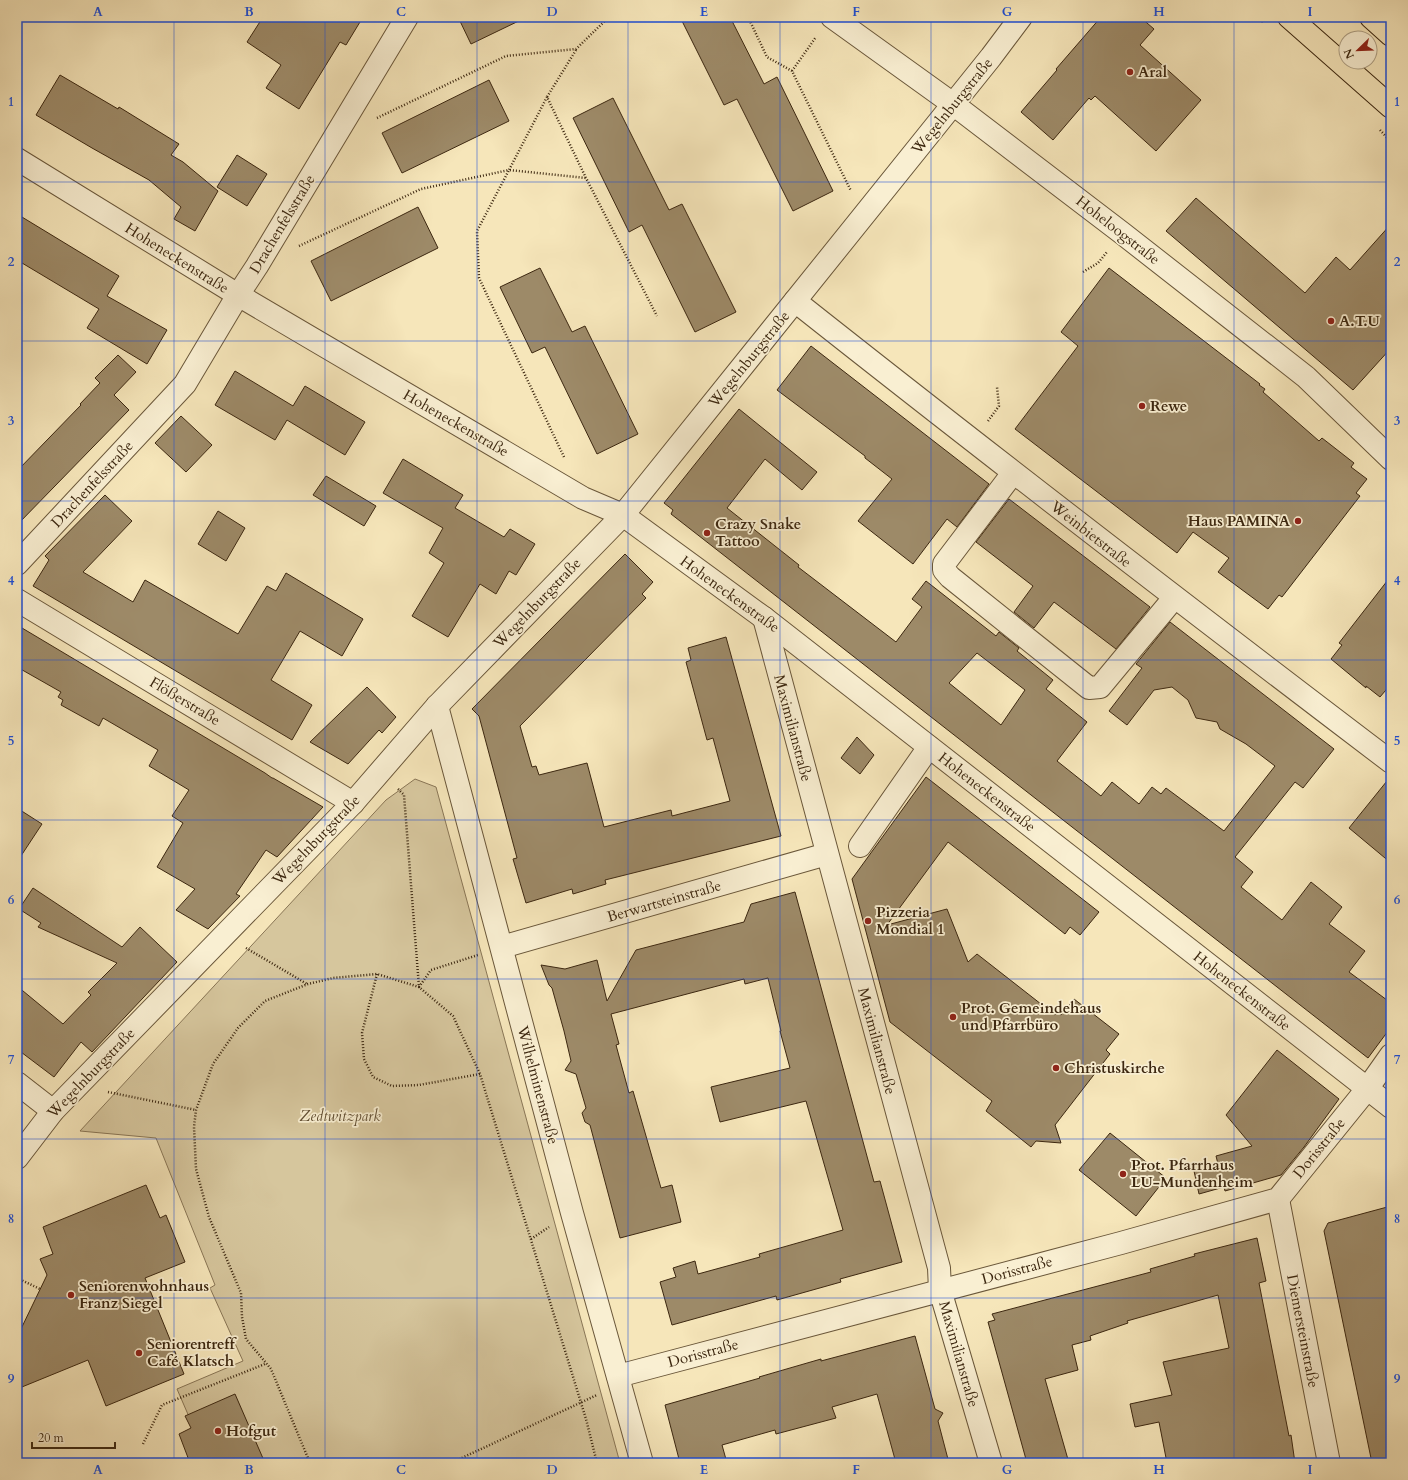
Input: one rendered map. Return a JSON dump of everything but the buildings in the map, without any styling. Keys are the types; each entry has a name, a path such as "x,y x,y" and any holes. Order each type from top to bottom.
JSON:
{"highway":[{"path":"1288,17 1391,107"},
{"path":"1371,17 1391,35"}],"street":[{"name":"Drachenfelsstraße","path":"17,564 185,384 407,17"},
{"name":"Hoheloogstraße","path":"832,17 953,104 1122,233 1306,377 1391,459"},
{"name":"Wegelnburgstraße","path":"17,1158 53,1111 353,803 437,706 623,516 1021,17"},
{"name":"Hoheneckenstraße","path":"17,159 238,295 577,494 623,516 764,618 1391,1107"},
{"name":"Weinbietstraße","path":"795,301 974,443 1174,598 1391,762"},
{"path":"1013,473 944,564 944,570 950,577 1089,688 1100,687 1174,598"},
{"name":"Flößerstraße","path":"17,600 353,803"},
{"name":"Maximilianstraße","path":"764,618 938,1268 940,1290 991,1463"},
{"name":"Wilhelminenstraße","path":"437,706 572,1213 642,1463"},
{"path":"860,846 929,747"},
{"name":"Berwartsteinstraße","path":"502,947 827,854"},
{"name":"Dorisstraße","path":"619,1380 940,1290 1278,1200 1367,1089 1391,1055"},
{"path":"17,1083 53,1111"},
{"name":"Diemersteinstraße","path":"1278,1200 1329,1463"}],"path":[{"path":"566,462 479,278 477,231 547,97 576,49 609,17"},
{"path":"748,17 767,57 792,71 863,216"},
{"path":"792,71 818,35"},
{"path":"374,119 506,56 576,49"},
{"path":"547,97 586,178 657,316"},
{"path":"293,250 421,189 509,170 586,178"},
{"path":"1083,272 1098,264 1122,233"},
{"path":"974,443 999,406 998,386"},
{"path":"381,771 404,795 419,987"},
{"path":"223,935 308,984"},
{"path":"419,987 431,970 502,947"},
{"path":"377,974 362,1032 364,1059 373,1077 392,1086 419,1085 480,1074"},
{"path":"310,1463 271,1369 265,1364 246,1339 242,1317 241,1293 209,1217 196,1168 194,1127 196,1110 213,1064 238,1028 265,1001 308,984 333,978 377,974 419,987 453,1016 480,1074 581,1404 597,1463"},
{"path":"78,1086 196,1110"},
{"path":"17,1278 40,1289"},
{"path":"143,1444 162,1405 265,1364"},
{"path":"451,1463 581,1404 619,1380"}],"green space":[{"name":"Zedtwitzpark","path":"415,779 436,787 620,1463 209,1463 177,1389 243,1361 210,1288 215,1285 156,1138 80,1131 386,800"}],"place":[{"name":"Aral","path":"1130,72"},
{"name":"A.T.U","path":"1331,321"},
{"name":"Rewe","path":"1142,406"},
{"name":"Haus PAMINA","path":"1298,521"},
{"name":"Crazy Snake Tattoo","path":"707,533"},
{"name":"Pizzeria Mondial 1","path":"868,921"},
{"name":"Prot. Gemeindehaus und Pfarrbüro","path":"953,1017"},
{"name":"Christuskirche","path":"1056,1068"},
{"name":"Prot. Pfarrhaus LU-Mundenheim","path":"1123,1174"},
{"name":"Seniorenwohnhaus Franz Siegel","path":"71,1295"},
{"name":"Seniorentreff Café Klatsch","path":"139,1353"},
{"name":"Hofgut","path":"218,1431"}]}
